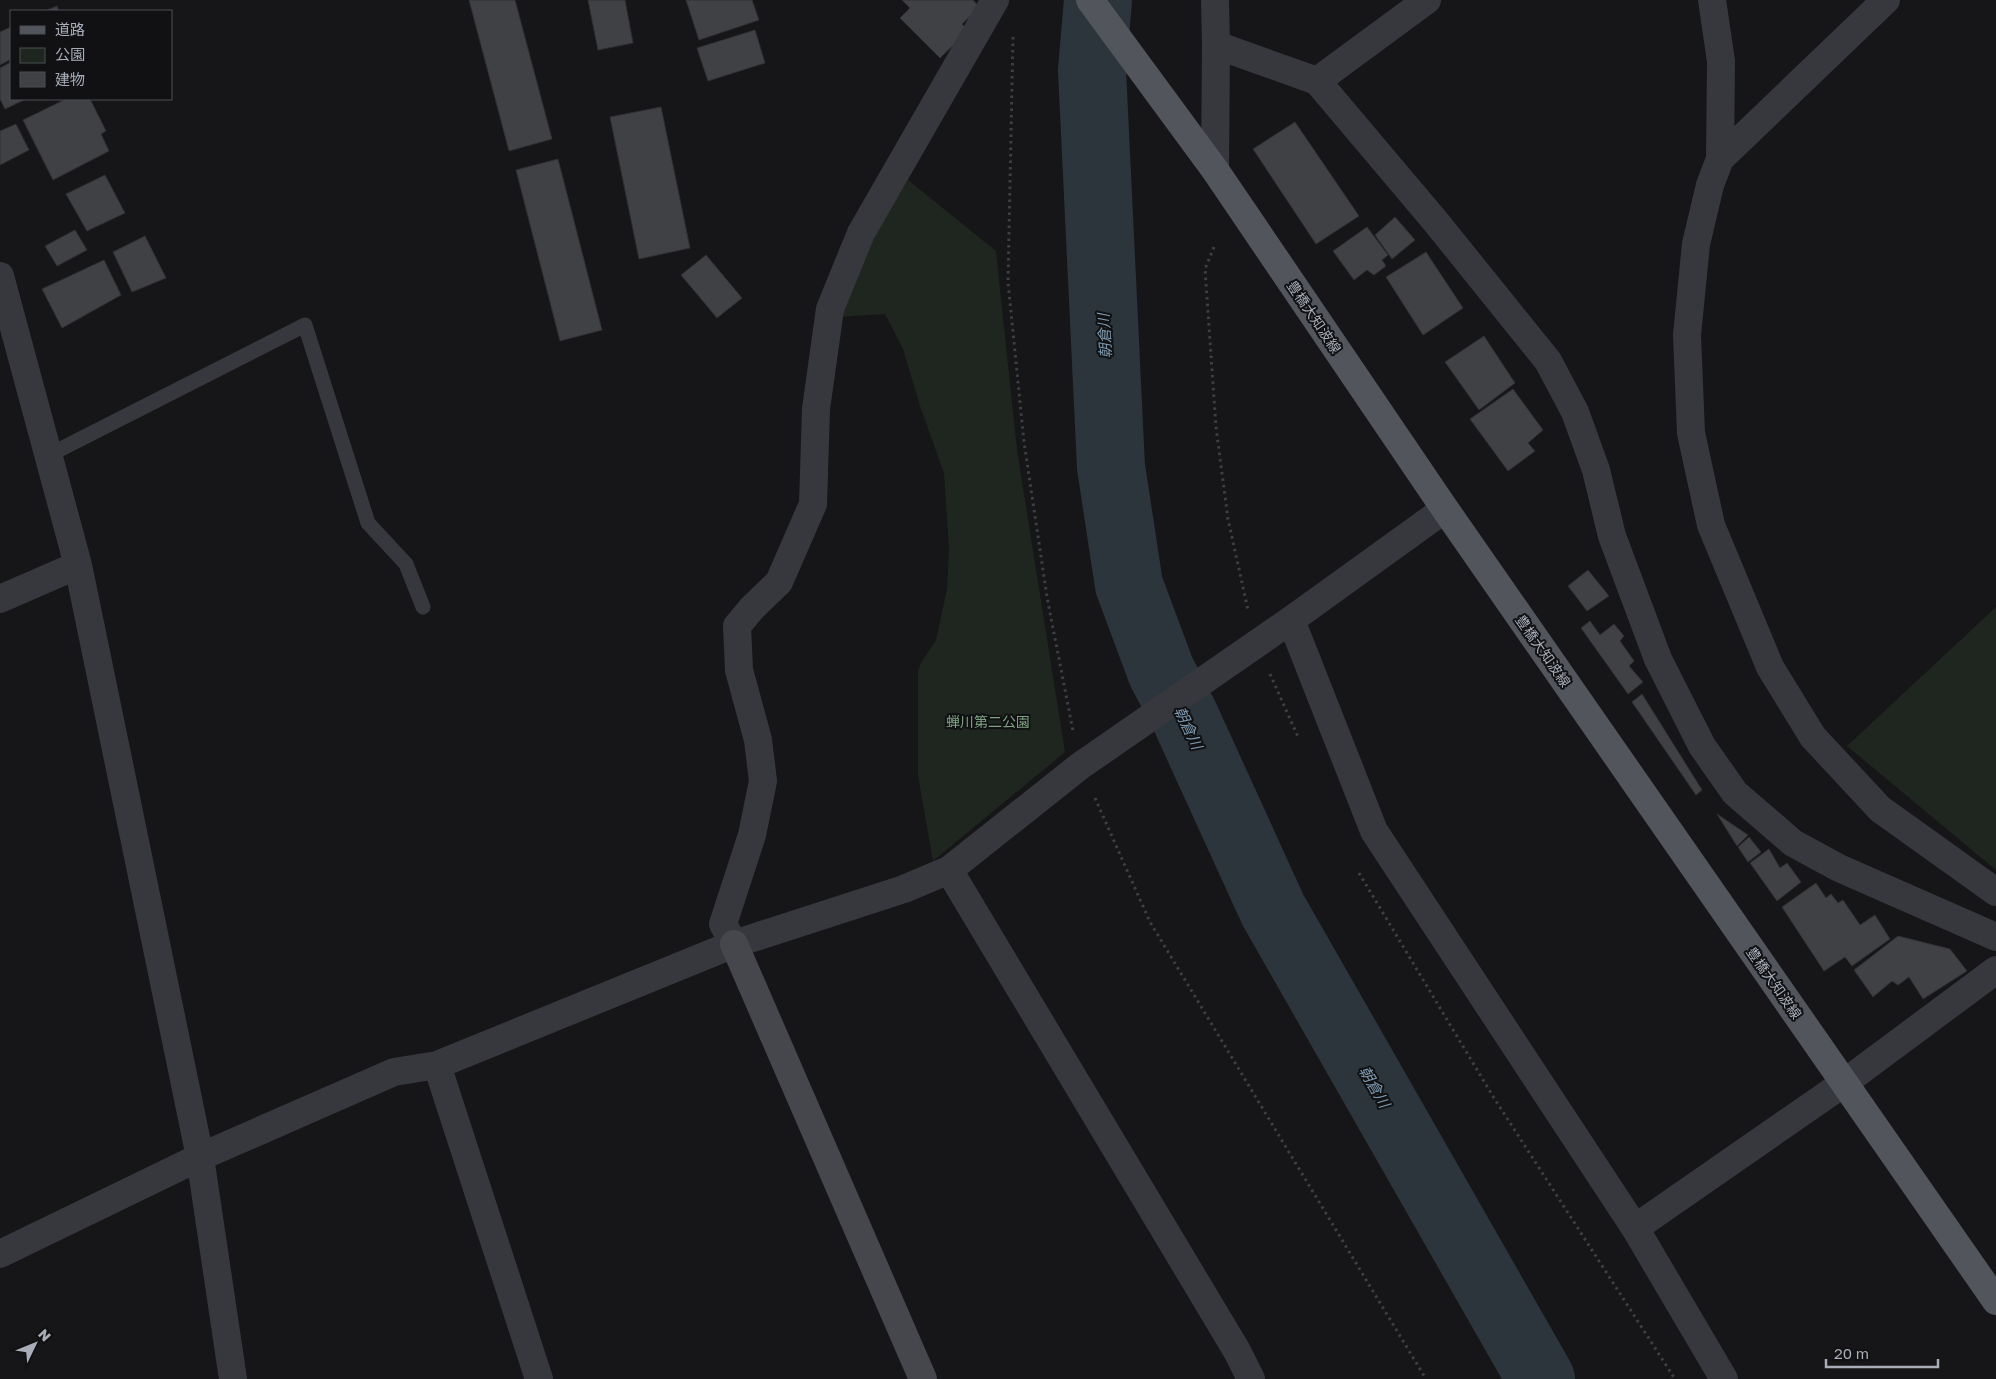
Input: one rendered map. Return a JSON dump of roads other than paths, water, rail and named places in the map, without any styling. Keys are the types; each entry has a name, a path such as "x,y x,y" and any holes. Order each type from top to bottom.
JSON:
{"main road":[{"name":"豊橋大知波線","path":"1090,0 1215,170 1444,509 1996,1301"}],"street":[{"path":"923,1379 734,944 723,924 752,835 762,781 758,740 739,670 737,626 752,608 779,582 813,504 816,408 830,310 861,232 995,0"},
{"path":"1215,0 1215,170"},
{"path":"1317,81 1427,0"},
{"path":"1712,0 1721,61 1720,159 1710,185 1696,244 1687,335 1691,433 1712,525 1770,667 1813,738 1880,809 1996,892"},
{"path":"1720,159 1886,0"},
{"path":"1216,45 1317,81 1436,222 1548,361 1578,420 1596,470 1612,536 1629,586 1658,659 1702,746 1735,793 1793,843 1839,868 1996,937"},
{"path":"0,276 78,565 200,1158 233,1379"},
{"path":"0,1254 200,1158 394,1072 437,1065 734,944 904,889 949,870 1096,755 1291,620 1444,509"},
{"path":"0,599 78,565"},
{"path":"1291,620 1374,831 1634,1228 1724,1379"},
{"path":"949,870 1237,1351 1251,1379"},
{"path":"1634,1228 1844,1083 1996,970"},
{"path":"437,1065 539,1379"}],"lane":[{"path":"49,455 305,324 368,523 406,564 423,607"}],"waterway":[{"name":"朝倉川","path":"1098,0 1092,70 1111,467 1129,585 1161,671 1185,717 1273,910 1541,1379"}],"park label":[{"name":"蝉川第二公園","path":"988,722"}]}
